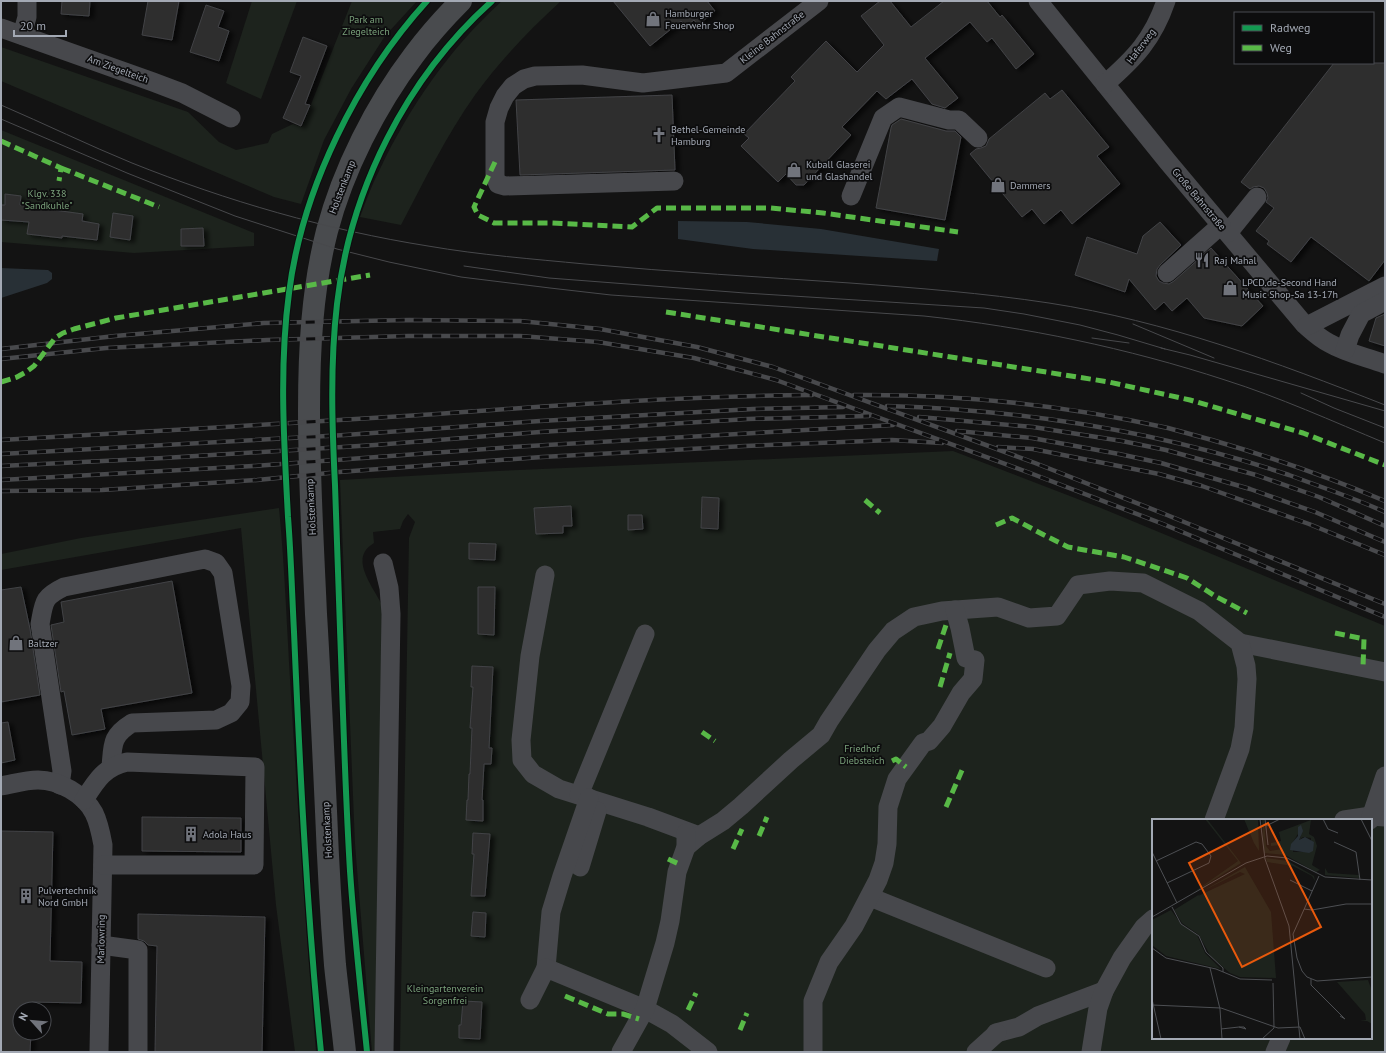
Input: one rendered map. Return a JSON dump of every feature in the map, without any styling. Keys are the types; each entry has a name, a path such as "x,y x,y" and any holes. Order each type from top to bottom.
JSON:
{"main road":[{"name":"Holstenkamp","path":"345,1052 335,964 330,889 309,453 310,336 314,297 319,264 328,229 338,194 354,156 389,91 413,56 437,26 461,1"}],"street":[{"path":"22,35 27,17 27,1"},
{"name":"Kleine Bahnstraße","path":"674,181 505,186 498,184 495,177 495,122 499,108 505,96 513,86 524,79 535,76 582,75 643,83 726,73 819,1"},
{"name":"Große Bahnstraße","path":"1038,1 1224,229 1307,326 1314,333 1329,343 1385,364"},
{"name":"Haferweg","path":"1105,84 1141,50 1156,25 1166,1"},
{"name":"Am Ziegelteich","path":"1,28 182,93 231,118"},
{"path":"850,196 883,118 899,107 948,120 959,120 978,138"},
{"path":"1167,273 1224,229 1256,197"},
{"path":"1307,326 1385,286"},
{"path":"1345,350 1350,335 1361,314 1385,301"},
{"path":"60,785 62,771 40,624 43,606 51,593 64,587 205,559 216,563 224,580 241,686 240,702 231,713 216,720 132,723 121,730 113,744 111,767"},
{"path":"383,563 389,588 391,614 384,1052"},
{"path":"545,575 530,656 521,740 522,760 533,774 559,789 589,798 690,838"},
{"path":"621,1052 645,1008 668,935 677,872 690,838 723,821 821,735 866,664 877,650 893,631 914,617 942,611 998,607 1028,623 1057,616 1078,585 1110,581 1143,583 1199,611 1240,643 1385,672"},
{"path":"813,1052 813,1001 829,962 847,938 870,897 884,863 887,844 888,807 897,779 923,743 932,738 942,726 961,693 973,679 975,660 966,658 955,610"},
{"path":"530,1000 546,968 551,912 562,876 645,634"},
{"path":"1214,819 1240,749 1244,728 1247,679 1246,666 1240,643"},
{"path":"84,800 101,775 111,767 127,762 255,767 254,865 103,865"},
{"path":"1360,819 1375,818 1385,776"},
{"name":"Marlowring","path":"1,786 38,780 69,788 84,800 93,811 100,828 103,845 103,865 99,1052"},
{"path":"580,867 589,798"},
{"path":"870,897 1046,968"},
{"path":"1091,1052 1098,1008 1104,991 1122,958 1144,927 1152,920"},
{"path":"101,945 138,950 138,1052"},
{"path":"546,968 645,1008 672,1024 708,1052"},
{"path":"976,1052 997,1033 1019,1027 1038,1016 1104,991"},
{"path":"1275,1052 1281,1039"}],"green space":[{"path":"252,1 297,1 261,99 226,83"},
{"name":"Park am Ziegelteich","path":"352,1 417,1 385,36 351,89 324,140 301,204 274,197 1,81 1,47 188,112 219,142 236,150 268,143 272,134 293,124 302,127"},
{"path":"502,1 561,1 516,46 475,95 445,143 401,225 360,217 377,175 404,123 418,101 448,58 483,19"},
{"name":"Klgv. 338 \"Sandkuhle\"","path":"1,130 254,233 254,246 134,253 1,242"},
{"name":"Friedhof Diebsteich","path":"953,451 1101,508 1385,626 1385,1052 400,1052 409,538 415,522 408,514 400,529 373,532 374,543 367,549 363,556 365,572 382,605 379,1052 372,1052 355,844 340,480 498,471"},
{"path":"279,508 302,874 316,1052 295,1052 276,905 241,528 1,570 1,554 81,538"}],"shaded area":[{"path":"678,221 747,222 821,229 939,249 937,261 753,249 678,239"},
{"path":"1,268 48,270 52,273 52,279 47,283 1,298"}],"building":[{"path":"62,1 90,1 89,16 61,14"},
{"path":"148,1 179,1 172,40 142,35"},
{"path":"613,1 707,1 715,11 698,25 694,20 686,26 681,21 650,46"},
{"path":"880,1 890,1 911,27 944,1 987,1 1000,17 1002,15 1034,54 1016,69 992,38 987,42 970,22 925,58 958,98 945,108 932,104 912,79 886,99 877,91 842,127 851,135 804,185 796,185 786,174 778,182 741,146 749,138 744,134 795,81 791,77 826,41 857,72 884,45 861,16"},
{"path":"206,5 224,11 218,27 229,31 219,61 190,52"},
{"path":"303,37 327,46 305,104 310,105 301,126 283,118 301,76 290,72"},
{"path":"1385,63 1385,260 1369,281 1311,237 1291,262 1267,244 1269,241 1256,231 1274,208 1266,202 1268,198 1264,188 1259,186 1250,189 1241,182 1333,64"},
{"path":"1062,90 1109,147 1097,156 1120,184 1072,224 1061,210 1044,224 1032,209 1022,217 970,154 976,149 986,146 989,139 1045,93 1050,99"},
{"path":"672,95 675,170 520,175 516,100"},
{"path":"901,119 946,131 955,131 961,137 945,220 876,208 891,128 892,125"},
{"path":"5,194 21,196 20,205 83,214 82,221 99,224 97,240 27,234 29,222 1,220 1,205 5,205"},
{"path":"113,213 133,216 130,240 110,237"},
{"path":"1160,222 1181,245 1157,269 1156,276 1159,281 1169,284 1174,281 1211,248 1263,306 1242,326 1204,318 1187,298 1172,311 1164,302 1155,310 1129,279 1125,292 1075,275 1087,237 1137,254 1143,236"},
{"path":"203,228 204,246 181,246 181,229"},
{"path":"1385,314 1385,346 1369,341 1376,318"},
{"path":"702,497 719,498 718,529 701,528"},
{"path":"571,506 572,526 563,526 563,533 536,534 534,508"},
{"path":"628,515 642,515 643,529 628,530"},
{"path":"469,543 496,544 495,560 469,559"},
{"path":"172,581 192,693 101,709 105,729 72,735 64,691 61,692 51,625 64,622 61,602"},
{"name":"Baltzer","path":"21,587 30,629 40,695 1,702 1,590"},
{"path":"478,587 495,587 494,635 478,634"},
{"path":"472,666 493,667 489,748 492,748 491,764 484,764 482,800 483,821 466,820 472,728 470,728 473,687 471,687"},
{"path":"8,722 15,760 1,763 1,723"},
{"name":"Adola Haus","path":"142,817 241,818 241,852 142,851"},
{"name":"Pulvertechnik Nord GmbH","path":"1,831 53,832 50,961 82,962 81,1003 12,1001 12,1041 31,1041 30,1052 1,1052"},
{"path":"473,833 490,834 485,896 471,896 474,854 472,854"},
{"path":"473,912 486,913 485,937 471,936"},
{"path":"138,914 265,917 262,1052 155,1052 157,946 148,945 144,941 138,939"},
{"path":"463,1001 482,1002 480,1039 459,1038 459,1025 461,1025"}],"tram line":[{"path":"1,105 132,163 168,177 241,202 352,232 428,246 506,256 651,270 925,289 999,296 1049,303 1136,320 1178,332 1303,373 1385,405"},
{"path":"1,119 127,173 235,216 337,249 389,262 461,277 611,295 924,316 1000,326 1076,340 1114,349 1151,358 1225,380 1285,402 1385,443"},
{"path":"464,266 549,278 745,293 984,308 1080,325 1165,349"},
{"path":"1133,324 1214,358"},
{"path":"1092,338 1129,343"},
{"path":"1161,348 1385,411"},
{"path":"1301,393 1385,428"}],"railway":[{"path":"1,349 115,336 264,323 409,320 520,321 600,329 697,347 773,367 1035,463 1385,604"},
{"path":"1,359 106,348 267,340 408,336 520,336 598,342 694,358 776,380 1030,473 1163,524 1385,617"},
{"path":"1,440 624,402 718,397 812,395"},
{"path":"854,395 933,396 1012,402 1129,420 1168,428 1256,453 1385,501"},
{"path":"887,406 990,412 1040,418 1141,435 1190,446 1289,475 1385,512"},
{"path":"1,454 345,435 540,421 753,409 843,407"},
{"path":"1,466 375,445 540,432 748,419 869,416"},
{"path":"919,417 1033,427 1122,441 1166,450 1256,475 1319,497 1385,526"},
{"path":"1,480 253,466 512,447 893,425"},
{"path":"957,431 1032,438 1161,463 1250,489 1315,512 1385,542"},
{"path":"1,491 102,490 257,480 339,472 542,457 745,446 892,440 942,443"},
{"path":"998,447 1033,449 1159,474 1202,486 1309,524 1385,555"}],"marked path":[{"path":"1,141 61,168 59,181"},
{"path":"495,162 474,207 478,215 494,223 552,223 632,227 657,208 771,208 823,213 958,232"},
{"path":"61,168 159,207"},
{"path":"1,382 17,377 26,372 34,366 55,338 74,329 116,318 370,275"},
{"path":"666,312 1109,382 1190,400 1303,433 1385,465"},
{"path":"865,500 880,513"},
{"path":"996,525 1012,518 1068,547 1124,557 1187,578 1215,596 1247,613"},
{"path":"938,649 946,625"},
{"path":"1335,633 1364,639 1363,667"},
{"path":"940,687 950,653"},
{"path":"702,732 715,741"},
{"path":"892,761 896,759 906,767"},
{"path":"946,807 963,768"},
{"path":"759,836 767,817"},
{"path":"733,849 742,829"},
{"path":"668,859 679,864"},
{"path":"688,1010 696,993"},
{"path":"565,996 608,1014 623,1014 639,1019"},
{"path":"740,1030 747,1013"}],"cycle path":[{"path":"321,1052 304,842 285,461 283,377 286,321 296,254 306,214 320,175 356,100 378,64 402,31 427,1"},
{"path":"367,1052 352,894 345,780 332,417 333,349 337,304 344,261 355,219 369,178 387,139 409,101 433,65 461,31 492,1"}],"place":[{"name":"Hamburger Feuerwehr Shop","path":"653,19"},
{"name":"Bethel-Gemeinde Hamburg","path":"659,135"},
{"name":"Kuball Glaserei und Glashandel","path":"794,170"},
{"name":"Dammers","path":"998,185"},
{"name":"Raj Mahal","path":"1202,260"},
{"name":"LPCD.de-Second Hand Music Shop-Sa 13-17h","path":"1230,288"},
{"name":"Baltzer","path":"16,643"},
{"name":"Adola Haus","path":"191,834"},
{"name":"Pulvertechnik Nord GmbH","path":"26,896"}],"park label":[{"name":"Kleingartenverein Sorgenfrei","path":"445,994"}]}
